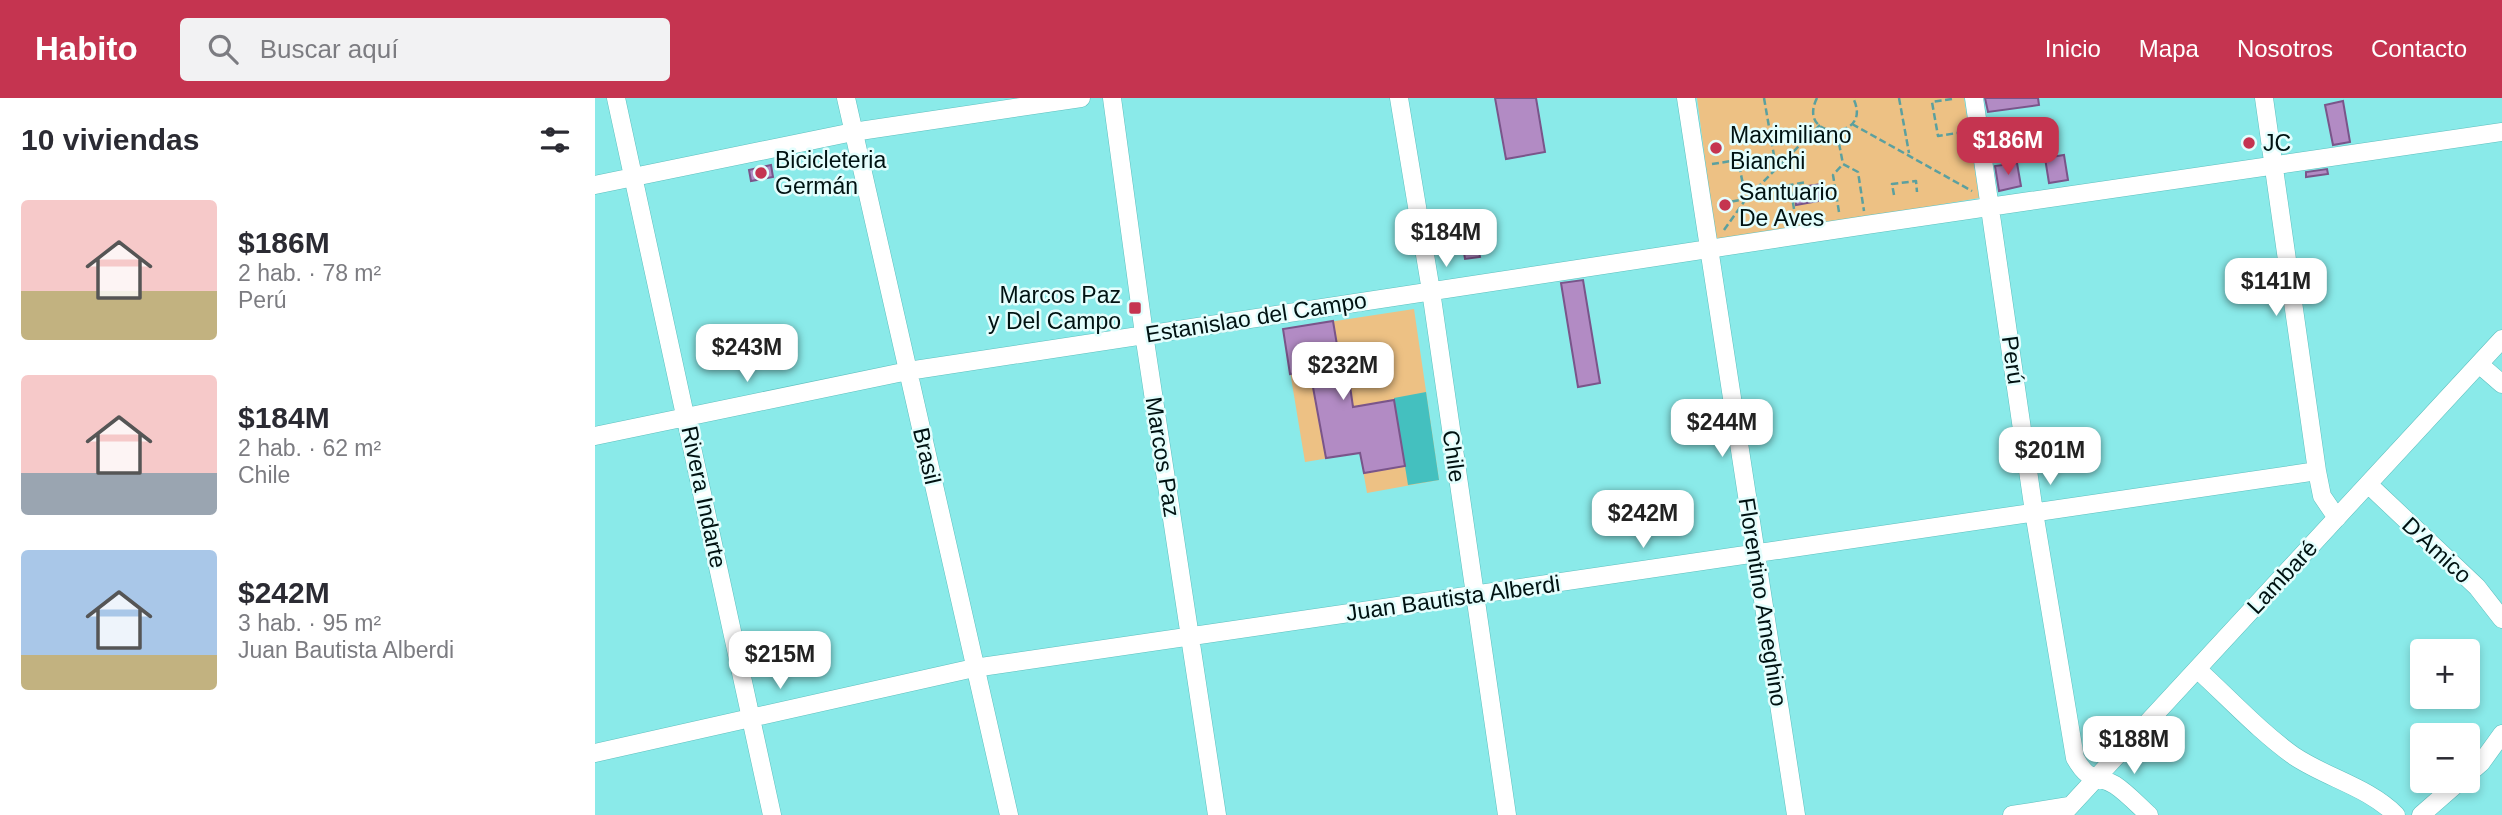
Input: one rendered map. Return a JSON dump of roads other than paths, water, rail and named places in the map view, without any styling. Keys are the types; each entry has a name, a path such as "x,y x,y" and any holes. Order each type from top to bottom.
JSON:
{"street":[{"name":"Rivera Indarte","path":"616,98 772,815"},
{"name":"Brasil","path":"845,98 1009,815"},
{"path":"595,185 853,132 1081,98"},
{"name":"Marcos Paz","path":"1112,98 1217,815"},
{"name":"Chile","path":"1399,98 1431,291 1507,815"},
{"name":"Florentino Ameghino","path":"1686,98 1795,815"},
{"name":"Perú","path":"1974,98 2034,512 2075,758 2082,769 2096,780"},
{"path":"2264,98 2317,471 2322,496 2337,518"},
{"name":"Estanislao del Campo","path":"595,436 908,371 1866,225 2502,132"},
{"name":"Lambaré","path":"2066,811 2502,339"},
{"path":"2479,364 2502,384"},
{"name":"Juan Bautista Alberdi","path":"595,752 974,668 2317,471"},
{"name":"D'Amico","path":"2368,484 2477,587 2502,620"},
{"path":"2197,669 2293,755 2373,797 2396,815"},
{"path":"2480,763 2502,734"},
{"path":"2096,780 2116,786 2149,815"},
{"path":"2421,815 2446,793"},
{"path":"2012,815 2066,811"}],"water":[{"path":"1426,392 1439,480 1408,485 1394,398"}],"place":[{"name":"JC","path":"2249,143"},
{"name":"Maximiliano Bianchi","path":"1716,148"},
{"name":"Bicicleteria Germán","path":"761,173"},
{"name":"Santuario De Aves","path":"1725,205"},
{"name":"Marcos Paz y Del Campo","path":"1135,308"}]}
